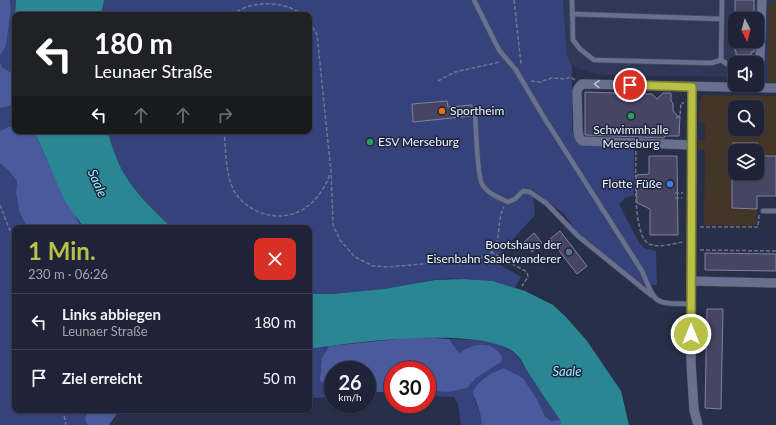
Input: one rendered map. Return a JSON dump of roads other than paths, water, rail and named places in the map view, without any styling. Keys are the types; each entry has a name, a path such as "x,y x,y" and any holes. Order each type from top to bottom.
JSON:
{"street":[{"path":"757,56 762,0"},
{"path":"692,145 582,141 579,137 578,130 578,91 580,86 582,84 728,87"},
{"path":"692,87 691,363 694,410 698,425"},
{"path":"764,87 776,88"},
{"path":"692,281 776,282"}],"lane":[{"path":"474,0 499,50 516,70 543,116 642,271 653,296"},
{"path":"572,0 573,40 580,49 594,60 712,63 721,60"},
{"path":"721,60 722,0"},
{"path":"572,14 721,19"},
{"path":"721,60 728,64"},
{"path":"475,113 482,184 491,193 508,202 523,191 530,192 546,203 578,236 653,296 657,301 663,303 691,304"},
{"path":"763,211 776,211"}],"water":[{"path":"16,0 104,0 102,12 15,12"},
{"name":"Saale","path":"35,134 108,134 118,162 128,180 146,202 169,225 82,225 65,201"},
{"name":"Saale","path":"464,279 492,281 525,291 553,305 566,317 587,341 621,391 629,425 561,425 560,420 516,354 500,345 477,340 417,338 355,343 312,349 312,294 332,294 384,289 435,280"}],"place":[{"name":"Sportheim","path":"442,111"},
{"name":"Schwimmhalle Merseburg","path":"631,116"},
{"name":"ESV Merseburg","path":"370,142"},
{"name":"Flotte Füße","path":"670,184"},
{"name":"Bootshaus der Eisenbahn Saalewanderer","path":"569,252"}]}
